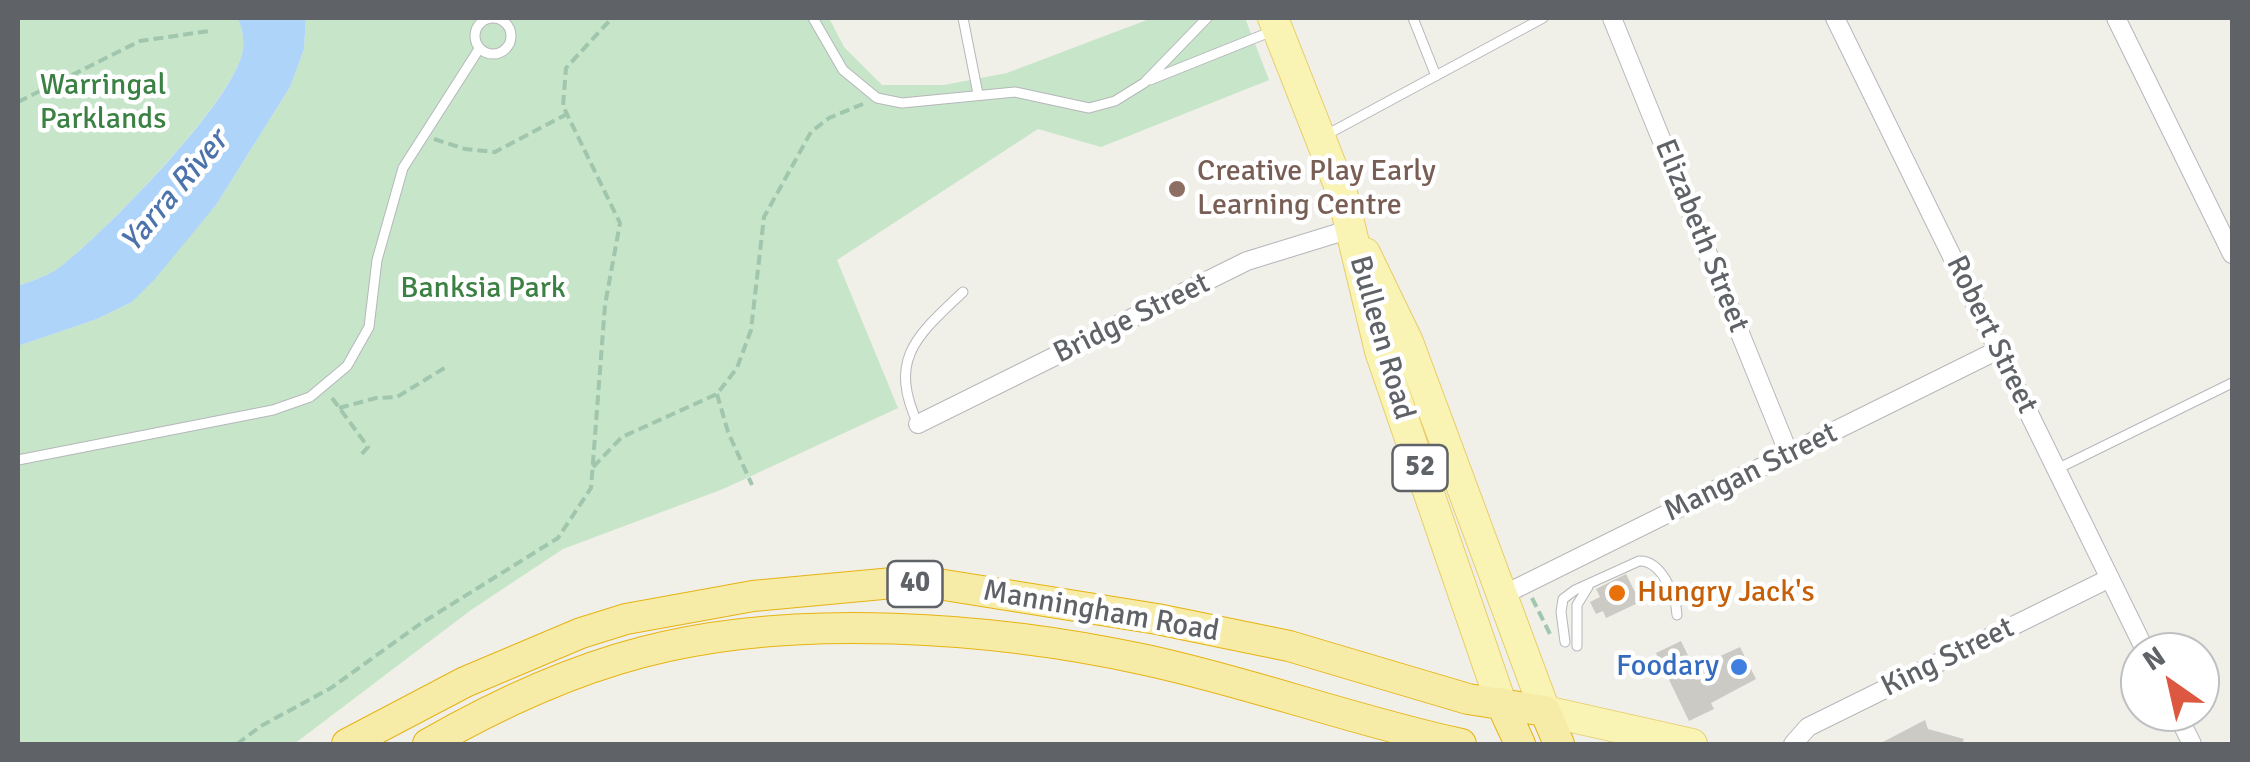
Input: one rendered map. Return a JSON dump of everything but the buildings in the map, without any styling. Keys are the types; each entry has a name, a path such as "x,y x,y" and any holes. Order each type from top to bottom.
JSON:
{"highway":[{"name":"Manningham Road","path":"347,744 451,688 581,633 695,605 848,586 938,584 1157,619 1289,646 1468,698 1545,710"},
{"path":"848,586 848,630"},
{"name":"Manningham Road","path":"428,744 532,689 646,651 758,632 848,630 918,630 1031,640 1148,660 1449,743"},
{"name":"Bulleen Road","path":"1501,704 1520,744"},
{"name":"Bulleen Road","path":"1545,710 1559,744"}],"main road":[{"name":"52","path":"1275,23 1342,193 1351,229"},
{"name":"Bulleen Road","path":"1351,229 1379,276 1514,590 1545,710"},
{"name":"Bulleen Road","path":"1351,229 1380,351 1501,704"},
{"name":"Manningham Road","path":"1545,710 1692,744"}],"street":[{"name":"Elizabeth Street","path":"1612,18 1789,454"},
{"name":"Robert Street","path":"1835,18 2136,632"},
{"path":"2116,18 2232,254"},
{"name":"Bridge Street","path":"918,424 1247,262 1351,229"},
{"name":"Mangan Street","path":"1514,590 1998,350"},
{"name":"King Street","path":"1793,744 1808,727 2110,578"}],"lane":[{"path":"470,18 478,26"},
{"path":"813,18 844,70 877,98 902,103 1001,91 1030,93 1089,108 1115,101 1144,83 1275,23"},
{"path":"963,18 978,94"},
{"path":"1144,83 1207,18"},
{"path":"1413,18 1436,76"},
{"path":"1321,138 1543,18"},
{"path":"487,19 508,20 511,32 506,49 490,55 479,48 474,38 478,26 487,19"},
{"path":"18,460 272,410 310,396 347,366 368,327 377,260 403,168 479,48"},
{"path":"918,424 906,392 908,354 918,336 963,292"},
{"path":"2056,469 2232,384"},
{"path":"1560,642 1563,599 1639,562 1649,561 1658,567 1678,615"},
{"path":"1577,646 1578,605 1591,584"}],"path":[{"path":"238,744 558,538 591,488 605,305 620,222 564,106 566,68 612,18"},
{"path":"18,102 140,41 209,31"},
{"path":"593,467 622,437 717,394 738,368 752,330 764,217 811,132 829,118 877,98"},
{"path":"424,134 442,144 495,152 568,114"},
{"path":"340,408 398,396 446,367"},
{"path":"323,386 368,447 359,457"},
{"path":"717,394 728,432 752,485"},
{"path":"1514,590 1560,642"}],"green space":[{"name":"Warringal Parklands","path":"18,18 237,18 243,48 236,70 219,98 135,196 60,267 18,286"},
{"name":"Banksia Park","path":"306,18 829,18 844,47 882,85 944,85 1007,73 1152,18 1245,18 1269,80 1101,147 1038,129 837,260 898,408 723,489 563,549 471,610 294,744 18,744 18,346 97,319 132,302 216,205 290,87 304,49"}],"water":[{"name":"Yarra River","path":"237,18 306,18 304,49 290,87 216,205 132,302 97,319 18,346 18,286 55,270 80,250 135,197 194,130 236,70 243,48"}],"place":[{"name":"Creative Play Early Learning Centre","path":"1177,189"},
{"name":"Hungry Jack's","path":"1617,593"},
{"name":"Foodary","path":"1739,667"}]}
